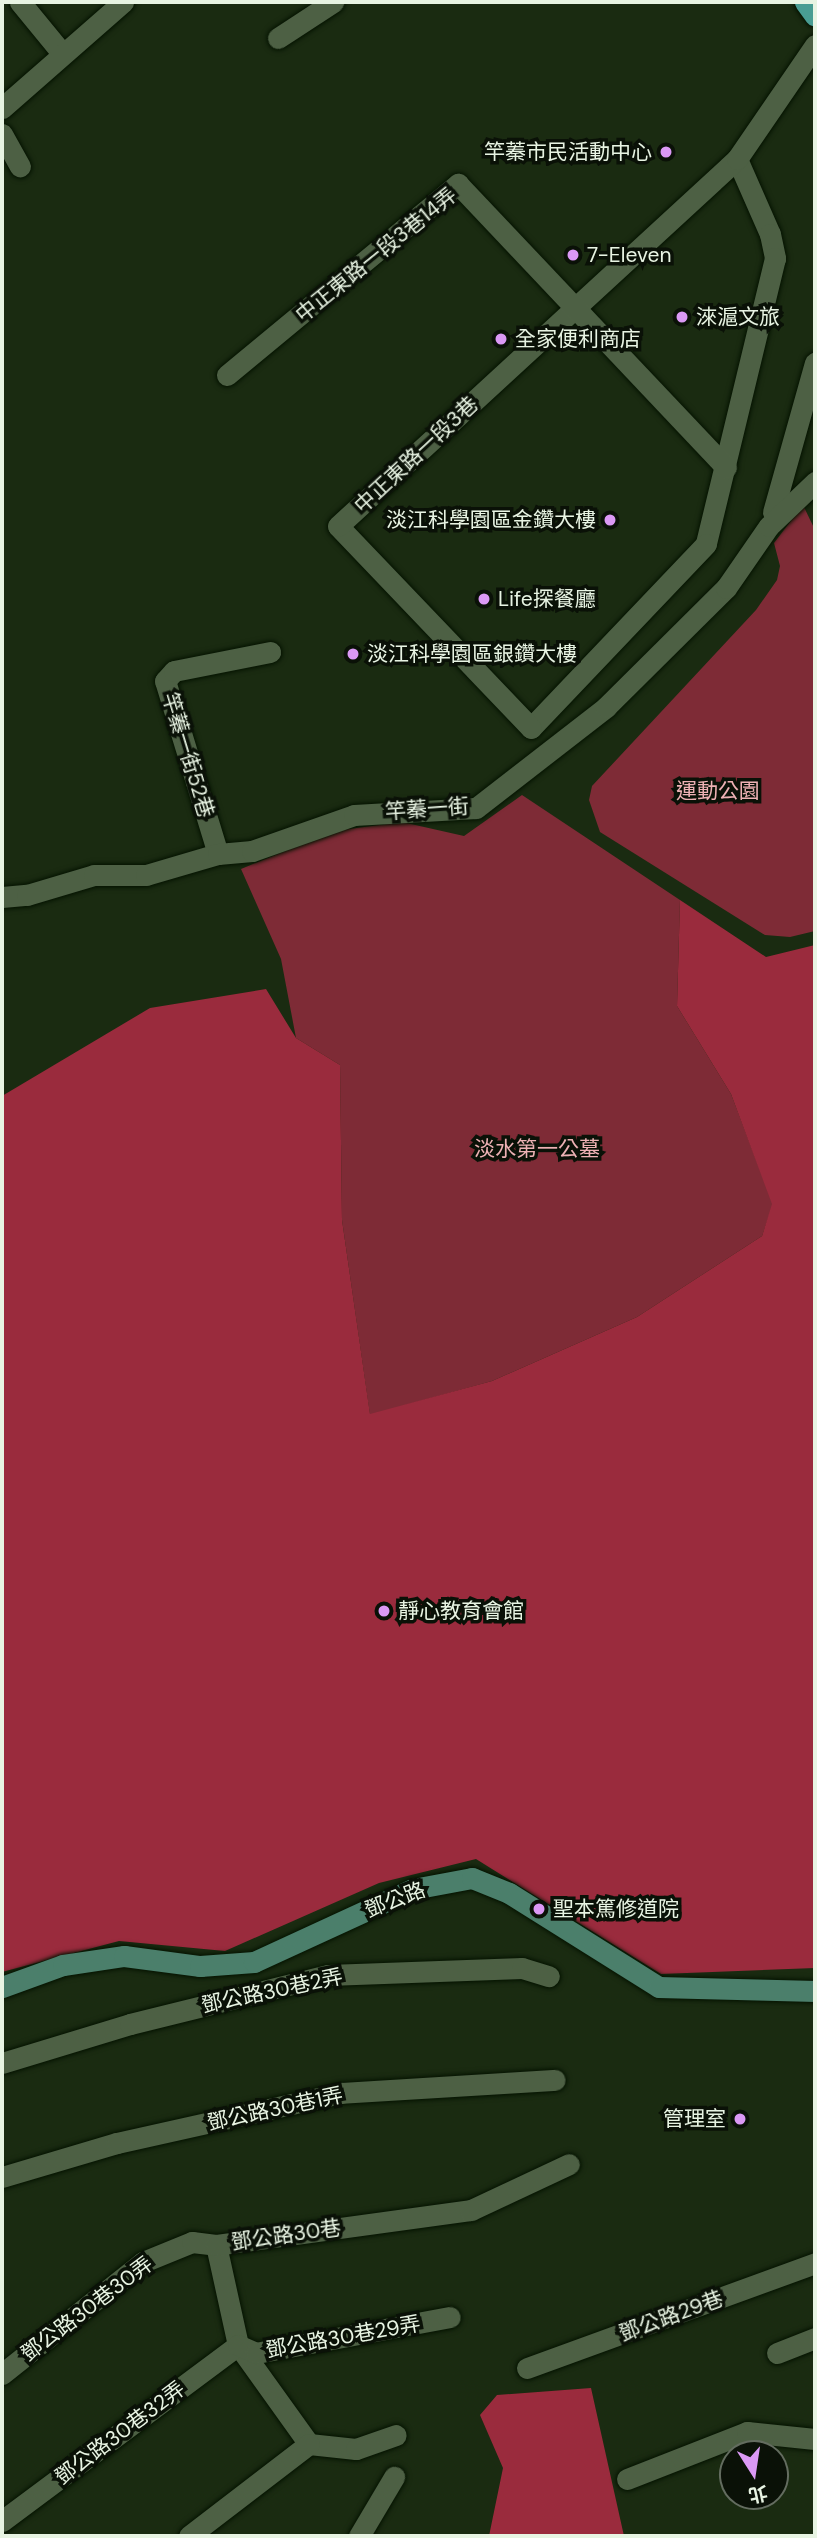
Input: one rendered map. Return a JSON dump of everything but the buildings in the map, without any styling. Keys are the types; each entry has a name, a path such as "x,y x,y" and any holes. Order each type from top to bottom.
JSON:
{"main road":[{"path":"805,2 815,16"}],"street":[{"path":"20,2 61,52"},
{"path":"2,108 61,52 122,2"},
{"path":"278,38 333,2"},
{"name":"中正東路一段3巷","path":"737,159 770,234 775,258 706,544 531,728 338,526 737,159 815,45"},
{"path":"2,134 20,166"},
{"name":"中正東路一段3巷14弄","path":"227,375 458,184 574,310"},
{"path":"574,310 726,467"},
{"path":"773,512 815,363"},
{"name":"竿蓁一街","path":"2,897 27,895 94,875 146,875 218,854 251,851 354,815 475,808 606,707 726,588 769,526 815,482"},
{"name":"竿蓁一街52巷","path":"218,854 165,681 174,671 270,652"},
{"name":"鄧公路","path":"2,1987 63,1965 124,1956 200,1966 254,1962 413,1889 472,1878 509,1893 659,1987 815,1991"},
{"name":"鄧公路30巷2弄","path":"2,2063 130,2024 328,1975 522,1968 548,1976"},
{"name":"鄧公路30巷1弄","path":"2,2177 117,2143 340,2093 555,2080"},
{"name":"鄧公路30巷","path":"309,2444 238,2345 216,2245 471,2210 569,2164"},
{"name":"鄧公路30巷30弄","path":"2,2374 143,2262 192,2242 216,2245"},
{"name":"鄧公路29巷","path":"527,2368 815,2263"},
{"name":"鄧公路30巷29弄","path":"238,2345 256,2353 450,2318"},
{"path":"777,2353 815,2338"},
{"name":"鄧公路30巷32弄","path":"2,2521 238,2345"},
{"path":"627,2479 747,2431 815,2439"},
{"path":"189,2536 309,2444 356,2449 396,2435"},
{"path":"359,2536 394,2477"}],"green space":[{"name":"運動公園","path":"803,505 815,530 815,931 790,937 765,935 600,832 589,800 592,786 756,610 777,580 780,566 774,543"},
{"name":"淡水第一公墓","path":"522,795 680,900 677,1006 731,1094 773,1204 762,1236 637,1317 492,1381 370,1415 342,1220 340,1065 296,1038 281,959 241,869 334,831 402,822 464,836"}],"shaded area":[{"path":"680,900 766,957 815,945 815,1968 661,1974 476,1859 379,1883 225,1951 119,1941 2,1972 2,1096 150,1008 266,989 296,1038 340,1065 342,1220 370,1414 492,1381 637,1317 762,1236 772,1204 731,1094 677,1006"},
{"path":"591,2388 624,2536 489,2536 503,2468 480,2415 497,2395"}],"place":[{"name":"竿蓁市民活動中心","path":"666,152"},
{"name":"7-Eleven","path":"573,255"},
{"name":"淶滬文旅","path":"682,317"},
{"name":"全家便利商店","path":"501,339"},
{"name":"淡江科學園區金鑽大樓","path":"610,520"},
{"name":"Life探餐廳","path":"484,599"},
{"name":"淡江科學園區銀鑽大樓","path":"353,654"},
{"name":"靜心教育會館","path":"384,1611"},
{"name":"聖本篤修道院","path":"539,1909"},
{"name":"管理室","path":"740,2119"}]}
